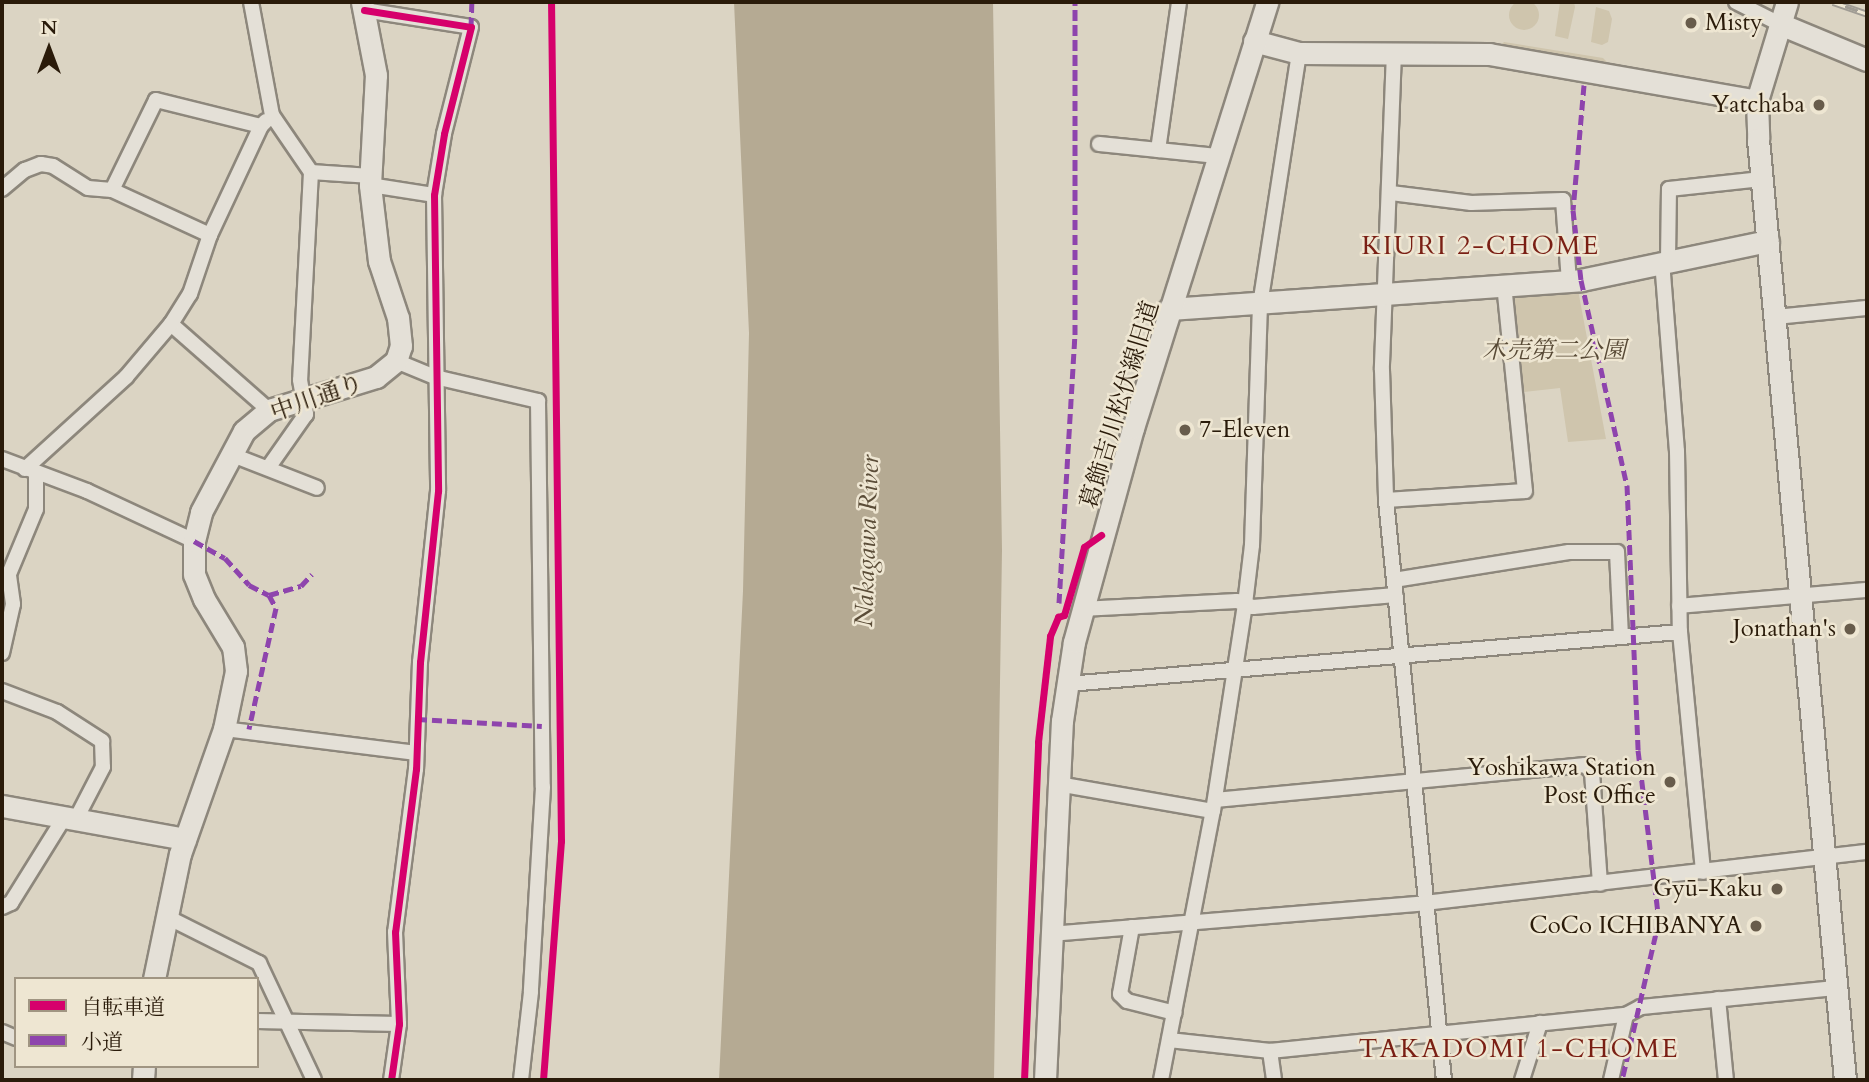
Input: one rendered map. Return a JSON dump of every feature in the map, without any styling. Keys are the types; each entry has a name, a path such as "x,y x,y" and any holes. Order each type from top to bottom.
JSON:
{"street":[{"path":"251,2 272,115 311,172 301,330 306,414 268,468"},
{"path":"1158,150 1179,2"},
{"name":"葛飾吉川松伏線旧道","path":"1045,1080 1058,784 1068,684 1081,609 1169,309 1267,2"},
{"path":"1736,2 1867,60"},
{"path":"1787,2 1757,102 1761,179 1845,1080"},
{"path":"391,1080 399,1024 395,932 416,753 420,662 438,491 435,377 435,195 444,134 471,27 363,6 376,75 371,181 379,261 398,318 401,346 397,361 435,377 538,401 542,787 531,992 521,1080"},
{"path":"1255,41 1298,53 1489,54 1757,102"},
{"path":"1394,52 1391,192 1382,370 1386,500 1444,1080"},
{"path":"1161,1080 1214,806 1236,672 1252,545 1260,305 1298,53"},
{"path":"112,190 156,100 261,126"},
{"path":"31,471 126,377 171,324 190,293 210,235 261,126 272,115"},
{"path":"1099,144 1217,156"},
{"path":"2,189 25,170 41,164 88,188 112,190 210,235"},
{"path":"311,172 435,195"},
{"path":"1703,872 1679,606 1677,451 1665,260 1669,188 1761,179"},
{"path":"1391,192 1471,203 1563,200 1569,281"},
{"path":"1169,309 1260,305 1569,281 1768,241"},
{"path":"1386,500 1525,491 1504,286"},
{"path":"1775,317 1867,308"},
{"path":"171,324 269,410"},
{"name":"中川通り","path":"154,977 185,839 224,729 237,659 198,586 194,541 201,512 244,431 269,410 376,377 397,361"},
{"path":"230,454 317,488"},
{"path":"2,459 194,541"},
{"path":"2,653 13,604 9,574 36,509 31,471"},
{"path":"1394,580 1556,554 1617,552 1621,636"},
{"path":"1679,606 1867,590"},
{"path":"1081,609 1245,604 1253,607 1395,595"},
{"path":"1068,684 1402,659 1681,632"},
{"path":"2,691 57,712 102,741 103,767 11,902 2,907"},
{"path":"224,729 416,753"},
{"path":"1058,784 1214,806 1413,781 1584,765 1592,772 1600,884"},
{"path":"2,806 185,839"},
{"path":"1051,934 1425,903 1867,852"},
{"path":"167,917 259,963 314,1080"},
{"path":"1132,927 1120,994 1127,1000 1174,1013"},
{"path":"1169,1040 1270,1051 1626,1015 1642,1007 1836,988"},
{"path":"1718,999 1726,1080"},
{"path":"1611,1080 1626,1015"},
{"path":"259,1021 399,1024"},
{"path":"1522,1080 1540,1023"},
{"path":"1270,1051 1273,1080"}],"green space":[{"path":"1524,0 1535,4 1539,15 1535,26 1524,30 1513,26 1509,15 1513,4"},
{"path":"1560,2 1574,2 1568,39 1555,36"},
{"path":"1596,7 1609,11 1612,19 1608,42 1602,45 1591,42"},
{"path":"1504,42 1603,58 1607,62 1499,47"},
{"name":"木売第二公園","path":"1578,290 1606,439 1568,442 1560,388 1523,392 1510,298 1515,293"}],"water":[{"name":"Nakagawa River","path":"734,2 993,2 1002,550 994,1080 719,1080 743,591 749,333"}],"railway":[{"path":"1833,2 1867,14"}],"marked path":[{"path":"471,27 472,2"},
{"path":"1059,603 1075,335 1075,2"},
{"path":"1584,85 1573,210 1581,280 1627,485 1638,750 1659,920 1622,1080"},
{"path":"194,541 225,558 249,585 269,595 276,608 249,729"},
{"path":"269,595 301,586 312,574"},
{"path":"417,719 542,726"}],"cycle path":[{"path":"543,1080 561,841 551,2"},
{"path":"364,10 471,27 444,134 434,195 438,491 420,662 416,769 395,932 399,1024 391,1080"},
{"path":"1024,1080 1038,742 1050,636 1058,617 1064,615 1084,547 1101,535"}],"place":[{"name":"Misty","path":"1691,23"},
{"name":"Yatchaba","path":"1819,105"},
{"name":"7-Eleven","path":"1185,430"},
{"name":"Jonathan's","path":"1850,629"},
{"name":"Yoshikawa Station Post Office","path":"1670,782"},
{"name":"Gyū-Kaku","path":"1777,889"},
{"name":"CoCo ICHIBANYA","path":"1756,926"}],"district":[{"name":"KIURI 2-CHOME","path":"1481,246"},
{"name":"TAKADOMI 1-CHOME","path":"1519,1049"}]}
